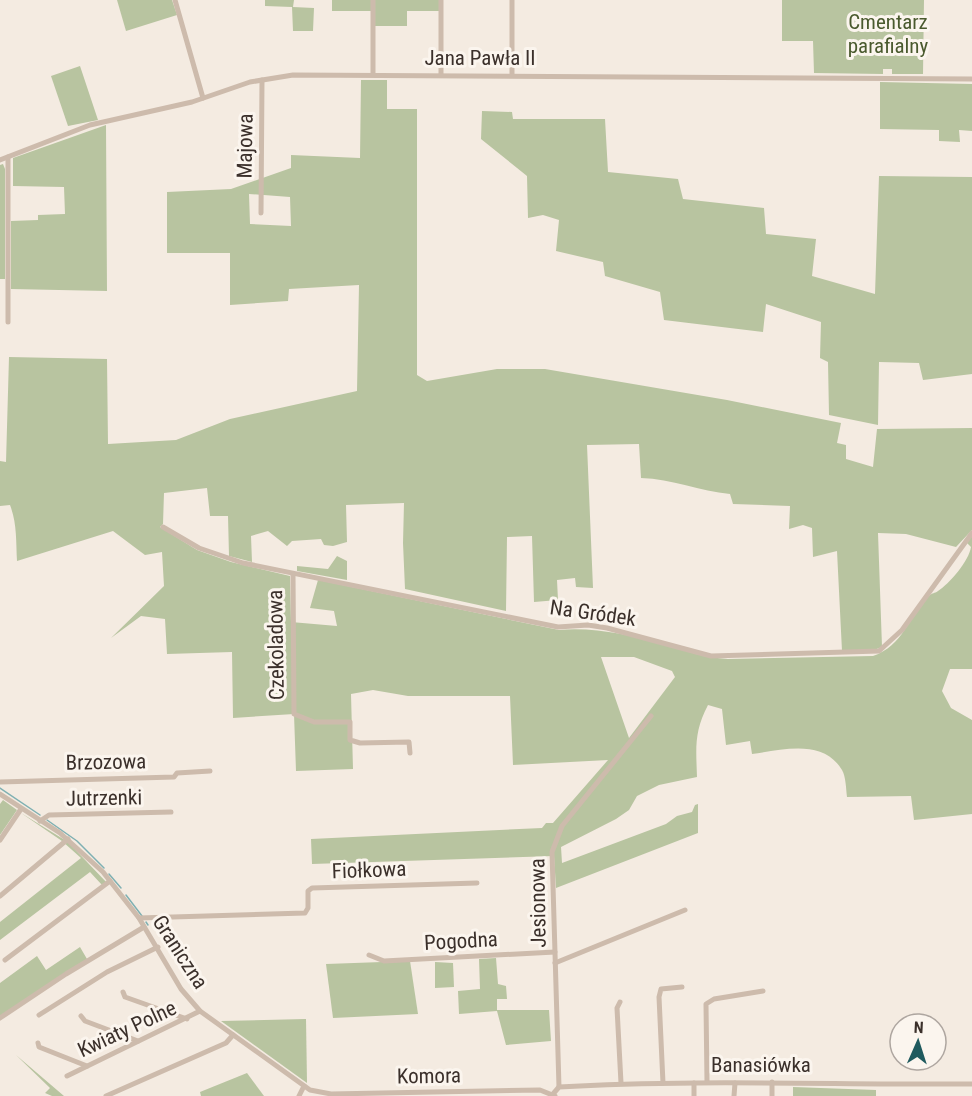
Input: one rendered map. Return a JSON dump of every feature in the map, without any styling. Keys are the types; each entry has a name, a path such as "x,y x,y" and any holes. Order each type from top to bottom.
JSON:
{"street":[{"path":"175,0 203,98"},
{"path":"373,0 373,74"},
{"path":"441,0 441,74"},
{"path":"512,0 512,74"},
{"name":"Jana Pawła II","path":"0,160 90,125 203,98 262,80 293,75 512,74 972,79"},
{"name":"Majowa","path":"261,213 262,80"},
{"path":"8,157 8,322"},
{"name":"Na Gródek","path":"163,527 199,548 220,556 293,574 558,627 588,625 607,628 711,656 879,651 902,630 972,533"},
{"name":"Czekoladowa","path":"293,574 294,714 314,722 350,722 350,740 360,743 409,742 410,753"},
{"name":"Jesionowa","path":"559,1087 552,852 562,826 651,716"},
{"name":"Brzozowa","path":"0,782 174,777 177,773 210,771"},
{"name":"Graniczna","path":"0,794 69,839 110,881 139,918 181,989 200,1011 304,1086"},
{"path":"0,840 21,808"},
{"name":"Jutrzenki","path":"40,821 49,815 171,812"},
{"path":"0,896 69,839"},
{"path":"4,960 110,881"},
{"name":"Fiołkowa","path":"139,918 305,913 308,908 308,891 312,888 477,883"},
{"path":"555,963 685,910"},
{"path":"0,1018 66,974 144,927"},
{"path":"39,1015 107,972 158,947"},
{"name":"Pogodna","path":"369,955 384,961 555,952"},
{"path":"663,1083 659,997 662,989 682,987"},
{"path":"707,1082 706,1004 714,999 763,991"},
{"path":"123,992 125,997 187,1019"},
{"path":"620,1002 617,1008 621,1083"},
{"name":"Kwiaty Polne","path":"67,1076 200,1011"},
{"path":"81,1016 85,1021 138,1041"},
{"path":"106,1096 226,1043 233,1035"},
{"path":"38,1043 39,1047 87,1065"},
{"name":"Banasiówka","path":"559,1087 621,1083 707,1082 972,1084"},
{"path":"772,1082 772,1096"},
{"path":"694,1083 694,1096"},
{"path":"734,1096 735,1083"},
{"path":"300,1096 304,1086"},
{"name":"Komora","path":"304,1086 317,1092 331,1094 540,1090 554,1095"},
{"path":"554,1095 559,1087"}],"green space":[{"path":"117,0 172,0 177,15 126,31"},
{"path":"265,0 294,0 293,7 314,8 313,31 293,31 292,7 265,6"},
{"path":"332,0 371,0 371,11 332,11"},
{"path":"375,0 439,0 439,11 407,11 407,26 375,26"},
{"name":"Cmentarz parafialny","path":"782,0 924,0 923,74 892,74 892,69 883,69 883,74 814,73 813,41 782,41"},
{"path":"80,66 98,120 68,126 51,76"},
{"path":"361,80 387,80 387,109 417,109 417,375 427,381 497,369 545,369 727,400 841,423 837,443 846,445 846,459 873,467 877,429 972,428 972,530 956,547 906,534 878,533 882,647 874,650 842,651 837,551 813,557 812,528 803,525 789,529 790,506 733,504 730,494 641,478 639,444 587,445 593,588 576,587 575,578 557,580 558,600 534,602 532,536 507,537 506,611 405,589 404,503 346,505 347,542 333,546 324,545 321,539 292,541 287,546 268,531 251,536 252,562 229,556 228,516 210,516 207,488 164,493 163,524 160,527 197,550 231,562 290,576 291,622 337,626 334,611 310,608 318,580 559,630 586,630 626,635 704,656 728,659 873,656 883,651 899,638 929,596 942,588 958,572 967,559 971,547 967,543 972,535 972,669 950,669 942,691 951,708 972,720 972,814 914,820 911,796 847,797 842,770 824,753 801,748 752,754 750,741 726,745 722,709 708,705 698,732 697,777 659,785 637,796 629,810 616,819 561,847 562,863 666,824 677,816 692,812 698,804 698,833 556,888 554,856 312,864 311,839 542,828 546,823 553,823 608,760 513,765 510,696 408,696 373,690 351,694 353,769 296,771 294,714 233,718 232,652 167,654 165,619 141,616 111,638 164,586 162,552 145,555 113,531 17,561 16,532 10,505 0,506 0,461 6,462 9,357 107,359 108,444 176,440 230,419 357,391 359,285 289,289 288,301 230,305 230,253 167,253 167,192 231,189 291,168 291,155 360,158","holes":["249,194 290,197 291,226 250,224","601,657 634,657 672,671 675,677 629,738"]},
{"path":"880,82 972,84 972,131 959,130 960,142 939,141 939,130 880,129"},
{"path":"482,111 512,112 513,119 605,119 608,172 678,179 683,199 764,208 766,234 816,239 812,276 875,294 879,176 972,177 972,374 923,380 919,363 879,362 878,425 829,415 828,362 820,358 821,322 766,304 763,332 664,320 660,292 605,276 603,262 556,251 559,220 543,215 528,218 527,176 481,139"},
{"path":"106,125 107,291 11,289 11,221 38,220 38,215 65,214 64,187 13,186 13,158"},
{"path":"3,164 5,169 5,279 0,279 0,165"},
{"path":"337,556 347,561 347,580 297,571 297,566 328,569"},
{"path":"3,800 17,810 0,835 0,804"},
{"path":"21,813 68,842 108,884 102,885 90,872 0,940 0,922 81,858 62,841"},
{"path":"80,947 87,959 0,1017 0,983 37,956 46,970"},
{"path":"496,958 498,984 506,986 507,999 497,999 497,1010 549,1010 551,1041 506,1045 497,1011 459,1014 458,991 480,989 479,959"},
{"path":"410,961 418,1014 333,1018 326,964"},
{"path":"435,962 453,963 454,987 435,988"},
{"path":"305,1019 307,1083 221,1021"},
{"path":"16,1055 64,1096 52,1096 45,1093 50,1088"},
{"path":"247,1073 264,1096 201,1096 200,1092"},
{"path":"793,1087 876,1090 876,1096 793,1096"}],"waterway":[{"path":"0,788 40,815"},
{"path":"47,820 77,841 104,868"},
{"path":"109,874 121,888"},
{"path":"126,895 142,916"}]}
